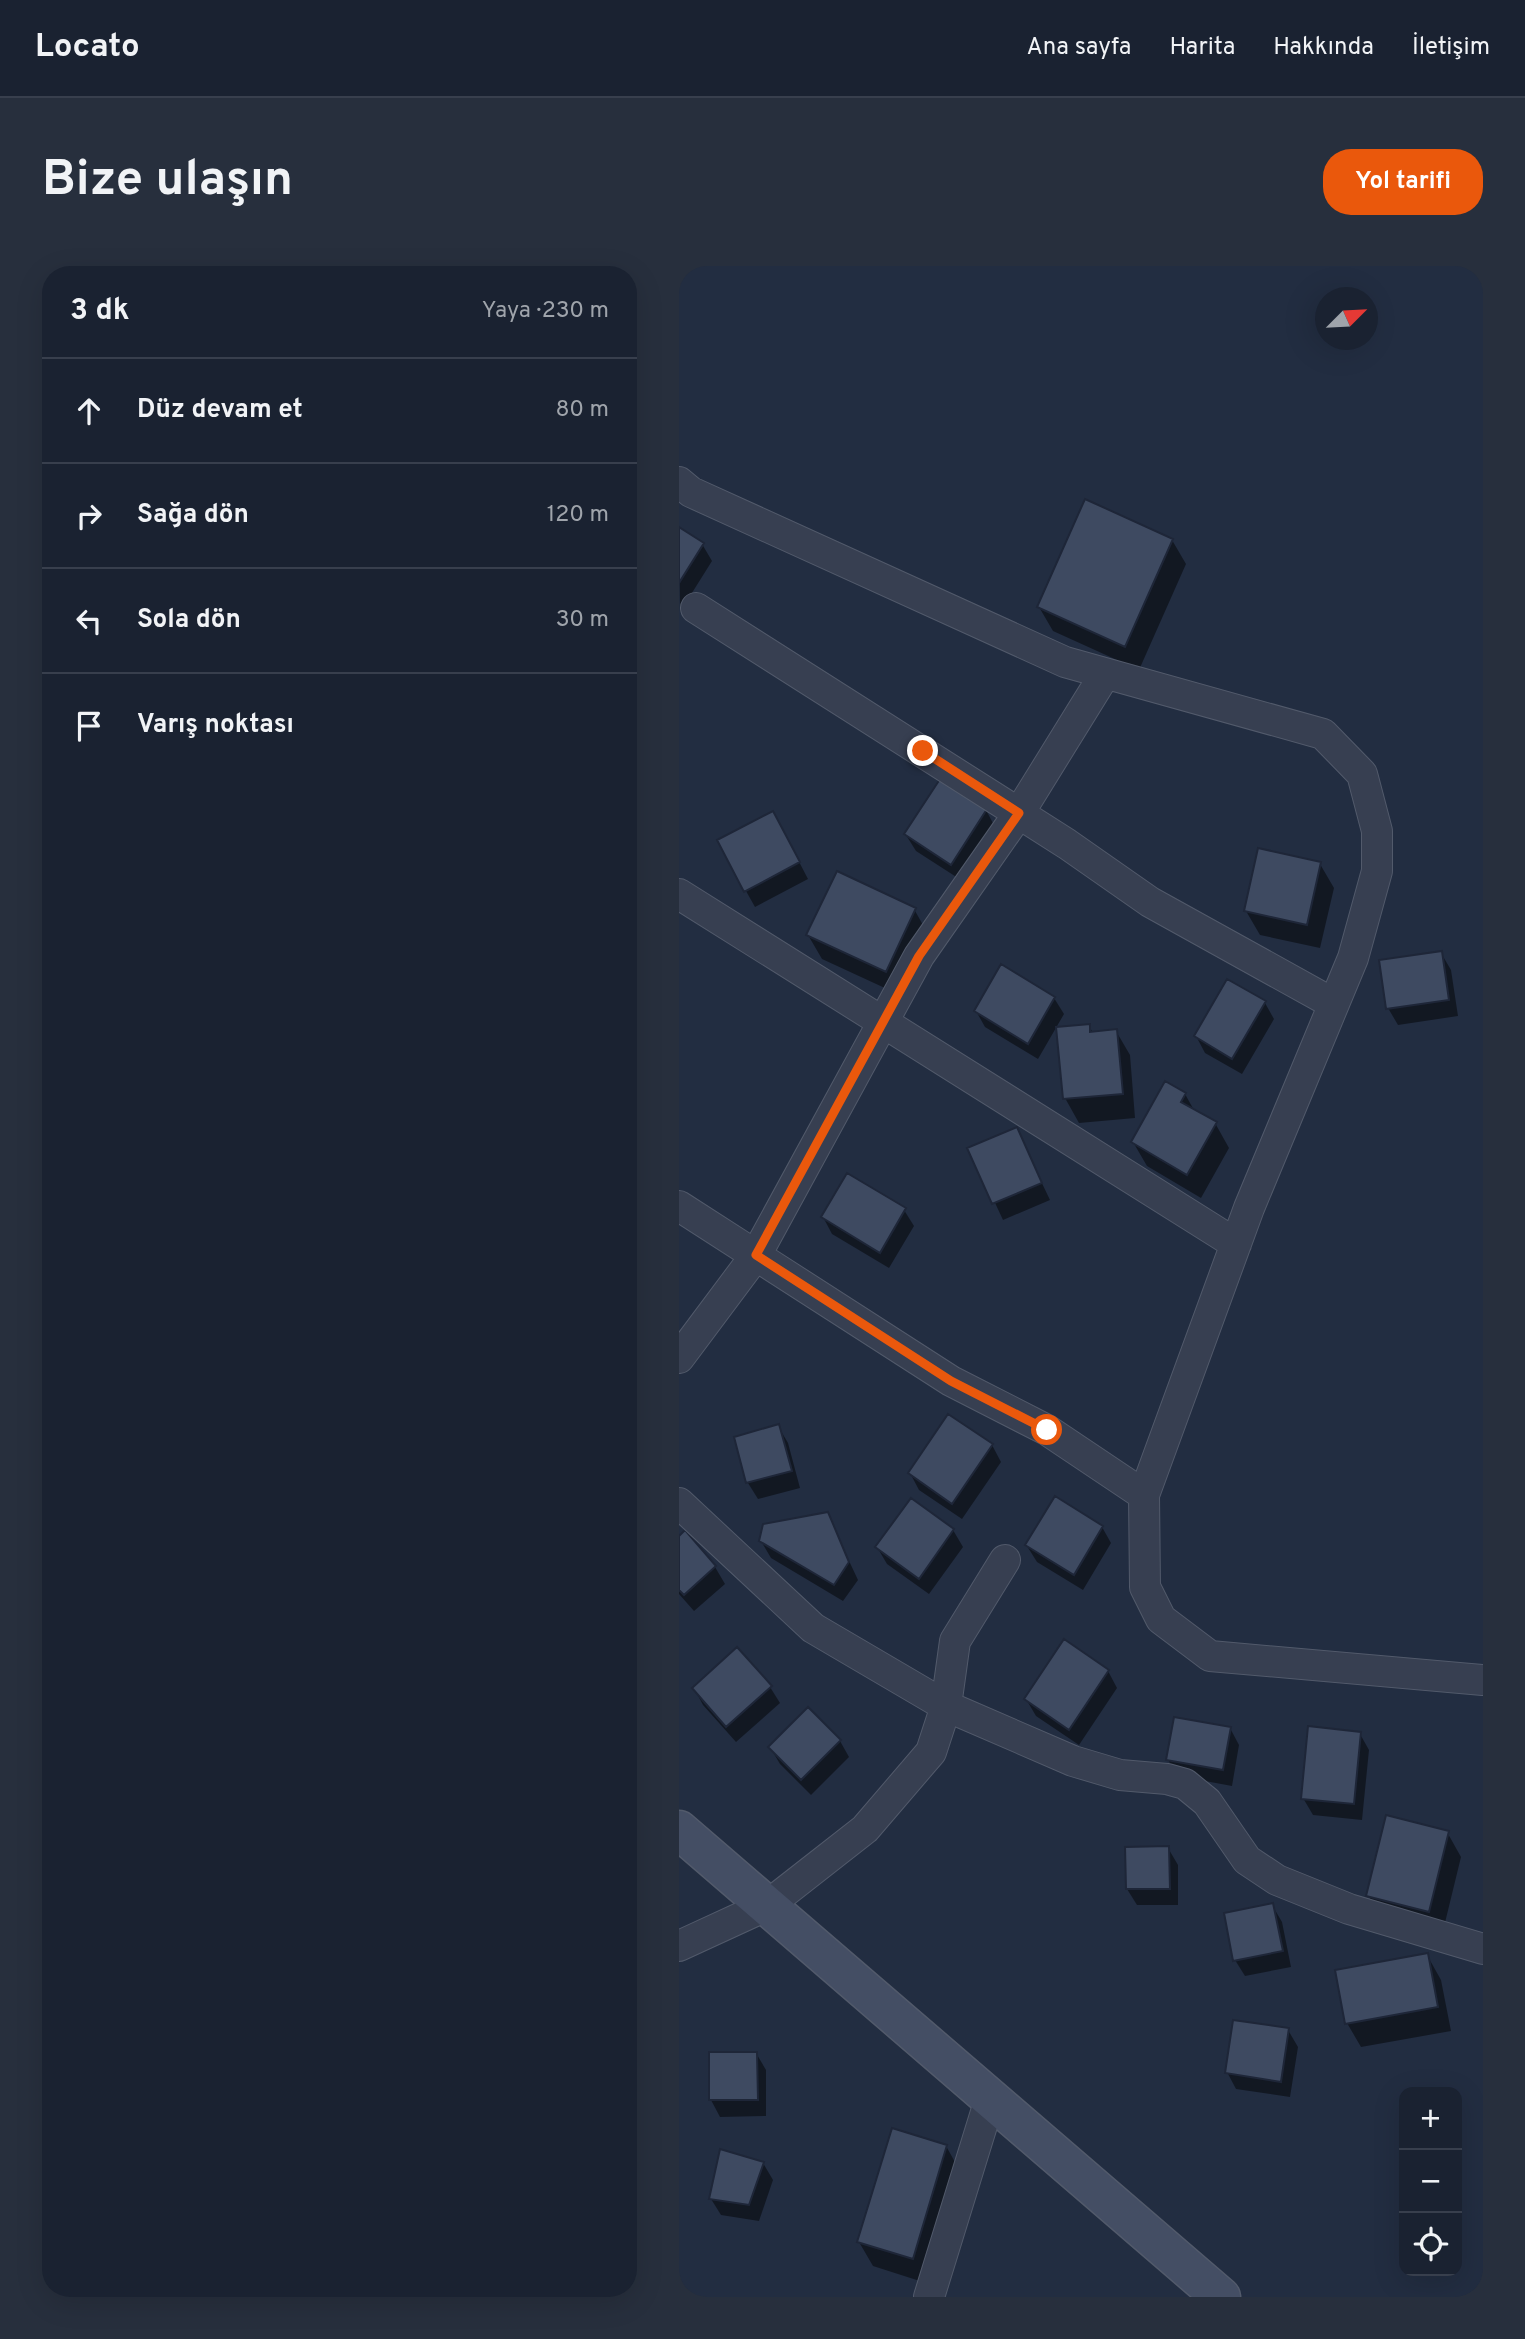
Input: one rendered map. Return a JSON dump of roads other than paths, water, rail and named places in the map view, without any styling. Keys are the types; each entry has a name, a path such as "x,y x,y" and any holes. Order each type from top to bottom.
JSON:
{"street":[{"path":"679,482 691,492 1065,663 1323,734 1362,774 1377,831 1377,872 1353,958 1236,1244 1144,1495 1145,1587 1161,1619 1209,1656 1483,1680"},
{"path":"696,608 1019,813 1150,902 1334,1004"},
{"path":"679,1358 756,1255 919,956 1019,813 1105,674"},
{"path":"679,894 1236,1244"},
{"path":"679,1206 951,1381 1047,1430 1144,1495"},
{"path":"679,1503 813,1628 946,1706 1073,1761 1120,1775 1167,1779 1185,1784 1207,1802 1247,1860 1277,1880 1349,1909 1483,1949"},
{"path":"679,1946 768,1905 865,1829 931,1752 946,1706 955,1641 1005,1560"},
{"path":"679,1830 991,2096 1221,2297"},
{"path":"929,2297 991,2096"}]}
